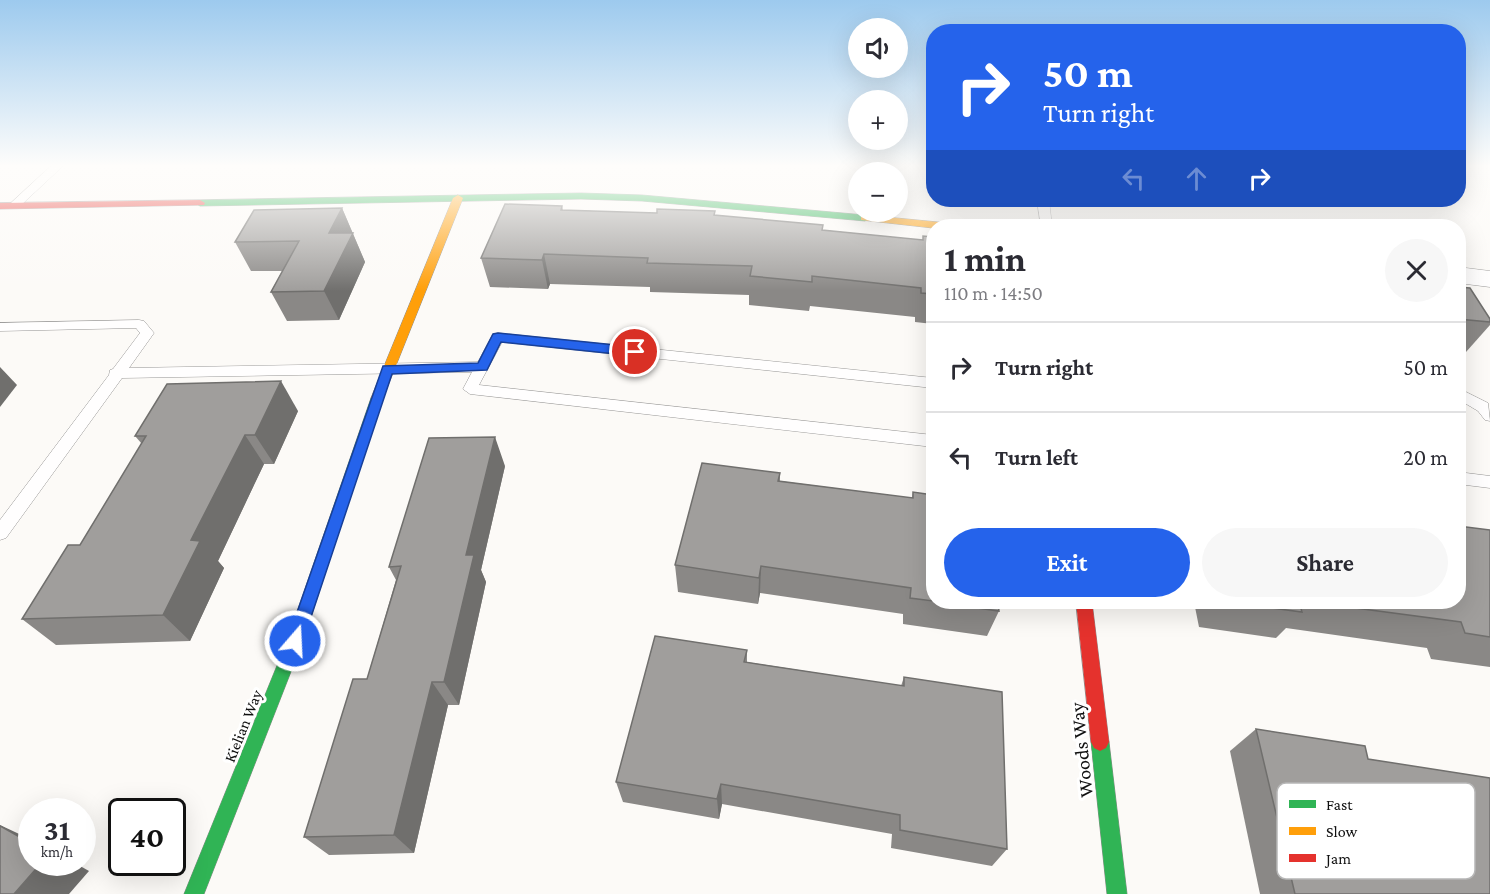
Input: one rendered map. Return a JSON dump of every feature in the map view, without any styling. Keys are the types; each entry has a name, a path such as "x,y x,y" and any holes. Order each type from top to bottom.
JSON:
{"street":[{"name":"Kielian Way","path":"194,894 295,641 387,369 454,208"},
{"path":"748,208 926,224"},
{"path":"1466,276 1490,279"},
{"name":"Woods Way","path":"1085,609 1117,894"}],"lane":[{"path":"0,327 139,324 147,333 0,533"},
{"path":"926,382 498,337 470,389 926,440"},
{"path":"115,374 482,367"},
{"path":"1466,397 1483,407 1490,416"},
{"path":"1466,479 1490,483"}],"building":[{"path":"342,208 329,233 353,233 324,291 271,292 299,241 235,242 254,210"},
{"path":"503,208 562,208 561,210 657,213 657,209 715,211 714,215 823,225 822,230 923,240 923,236 926,236 926,293 921,293 921,288 812,276 812,282 750,276 752,266 647,263 648,258 544,254 542,260 481,258"},
{"path":"1466,288 1470,288 1490,322 1466,320"},
{"path":"281,381 255,435 245,435 191,540 200,541 163,615 22,619 68,545 80,545 146,436 135,436 167,384"},
{"path":"495,437 466,555 474,555 444,682 432,682 394,835 304,837 353,679 367,679 401,566 389,567 429,438"},
{"path":"702,463 780,473 778,481 913,498 913,492 926,494 926,600 910,598 911,588 761,566 759,578 675,565"},
{"path":"1466,527 1490,530 1490,637 1465,633 1461,622 1363,609 1466,609"},
{"path":"1280,609 1301,609 1302,612"},
{"path":"655,636 747,650 744,662 904,686 904,677 1002,692 1007,849 900,830 900,815 721,784 717,799 616,782"},
{"path":"1256,729 1365,746 1368,759 1490,778 1490,894 1295,894 1291,879 1475,879 1475,783 1277,783 1277,818"},
{"path":"0,826 18,836 18,876 30,876 14,894 0,894"}],"traffic: fast":[{"path":"750,208 848,216"},
{"path":"194,894 295,641 377,398"},
{"path":"1100,742 1117,894"}],"traffic: slow":[{"path":"377,398 454,208"},
{"path":"906,222 926,224"}],"traffic: jam":[{"path":"1085,609 1100,742"}],"route":[{"path":"295,641 387,369 482,367 498,337 635,352"}]}
